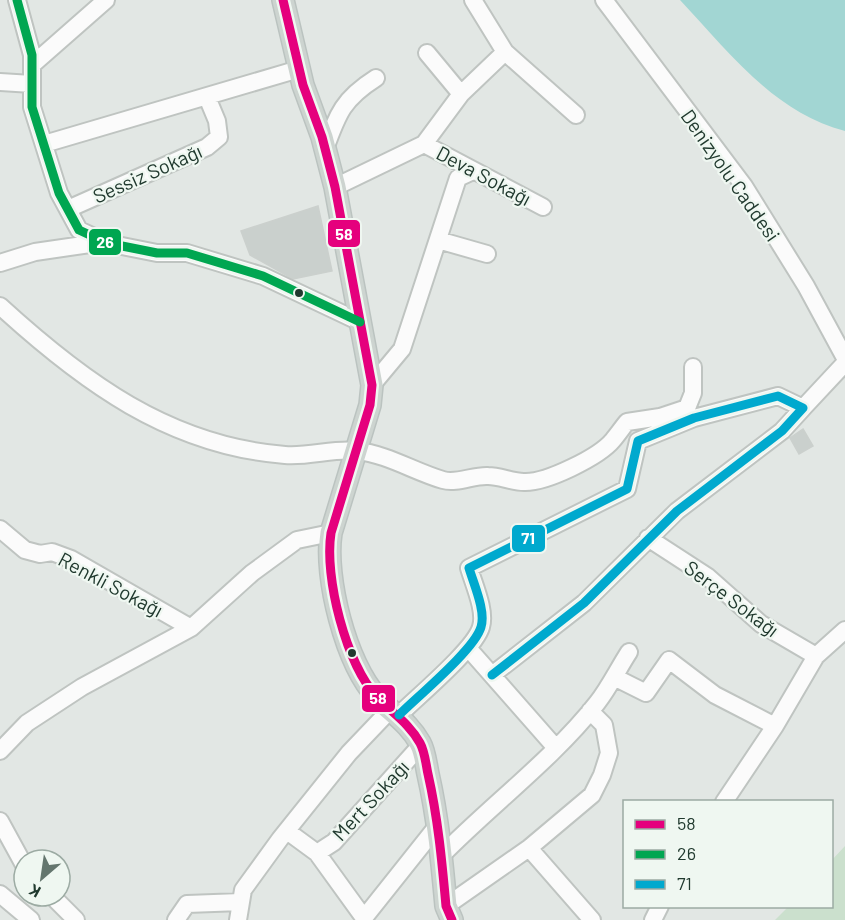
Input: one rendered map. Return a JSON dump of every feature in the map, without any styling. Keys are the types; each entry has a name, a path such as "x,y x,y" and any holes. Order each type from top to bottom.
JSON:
{"main road":[{"path":"283,0 299,69 335,187 372,385 370,405 331,533 328,553 346,645 376,696 395,712 421,745 438,825 449,913"}],"street":[{"path":"17,0 26,27 32,65 32,106 59,193 79,230 104,242 157,254 188,253 263,276 360,322"},
{"path":"32,65 106,0"},
{"path":"473,0 505,52 576,115"},
{"name":"Denizyolu Caddesi","path":"604,0 744,186 806,286 845,358"},
{"path":"335,187 424,144 460,94 505,52"},
{"path":"427,54 460,94"},
{"path":"44,144 299,69"},
{"path":"325,149 336,118 353,93 376,78"},
{"path":"0,82 32,84"},
{"name":"Sessiz Sokağı","path":"68,209 207,147 219,137 217,121 207,97"},
{"name":"Deva Sokağı","path":"424,144 543,207"},
{"path":"372,385 402,349 458,178 473,171"},
{"path":"438,240 487,255"},
{"path":"0,262 35,252 104,242"},
{"path":"0,306 78,374 141,410 197,437 247,450 285,455 310,456 356,450 406,465 446,481 488,476 525,483 552,476 588,459 612,441 627,422 660,417 687,408 693,393 693,367"},
{"path":"492,675 584,603 677,511 782,431 845,363"},
{"path":"238,920 243,890 349,753 468,648 482,627 480,608 470,568 627,489 638,441 694,418 778,396 803,408"},
{"path":"0,751 27,723 82,687 191,628 252,573 297,540 331,533"},
{"name":"Renkli Sokağı","path":"2,534 25,550 40,555 52,552 71,559 191,628"},
{"name":"Serçe Sokağı","path":"648,538 708,577 761,624 816,657"},
{"path":"725,800 775,726 816,657 845,630"},
{"path":"468,648 556,748"},
{"path":"441,856 484,813 556,748 590,711 629,652"},
{"path":"614,676 646,693 669,660 715,695 775,726"},
{"path":"449,913 592,795 609,753 604,725 590,711"},
{"name":"Mert Sokağı","path":"317,853 334,842 421,745"},
{"path":"0,821 15,848"},
{"name":"Mert Sokağı","path":"287,831 317,853 364,918 438,825"},
{"path":"529,848 592,920"},
{"path":"0,894 31,920"},
{"path":"176,920 187,904 241,902"},
{"path":"64,908 76,920"}],"green space":[{"path":"845,846 845,920 775,920 787,908 833,908 833,859"}],"water":[{"path":"680,0 845,0 845,131 819,122 774,95 735,59"}],"building":[{"path":"318,206 332,271 293,279 250,255 241,231"},
{"path":"803,429 813,446 799,454 790,438"}],"transit line":[{"name":"26","path":"17,0 32,55 32,107 59,193 79,230 107,243 157,253 187,253 263,276 360,322"},
{"name":"58","path":"283,0 303,85 322,137 335,187 372,385 370,405 331,533 331,573 334,596 347,642 366,682 377,697 411,730 422,747 437,824 446,906 452,920"},
{"name":"71","path":"399,715 457,660 468,648 481,627 481,606 469,568 627,489 638,441 694,418 778,396 803,408 782,431 677,511 584,603 492,675"}]}
